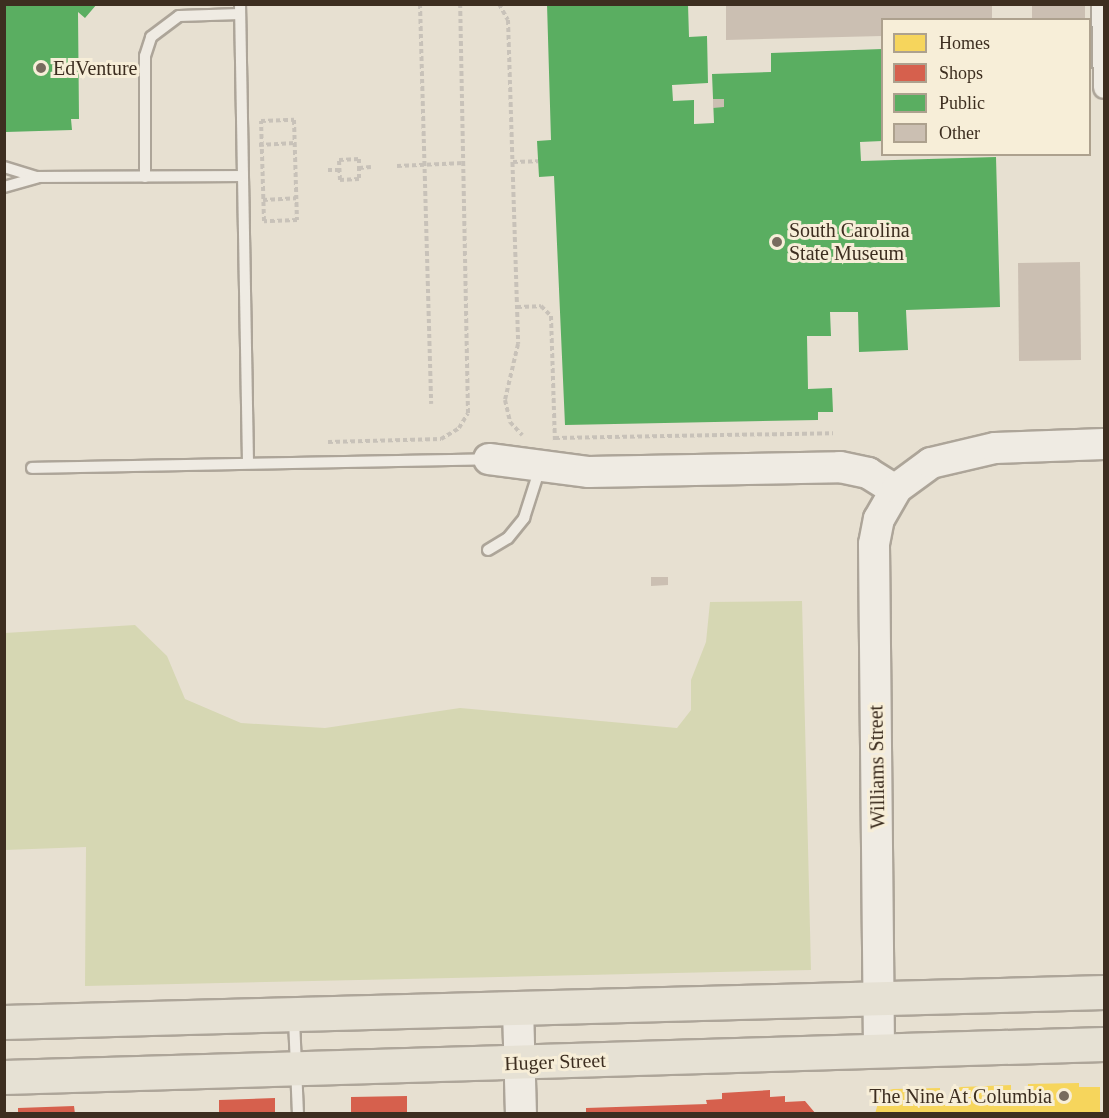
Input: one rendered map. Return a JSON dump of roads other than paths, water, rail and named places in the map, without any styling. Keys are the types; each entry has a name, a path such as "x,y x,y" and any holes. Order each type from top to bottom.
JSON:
{"main road":[{"path":"4,1022 1104,992"},
{"name":"Huger Street","path":"4,1077 296,1065 520,1065 879,1048 1104,1044"}],"street":[{"path":"1102,4 1104,87"},
{"name":"Williams Street","path":"879,1048 874,544 879,519 895,490 921,468 953,456 995,448 1104,444"},
{"path":"489,459 548,456 589,472 824,466 868,473 895,490"},
{"path":"518,1008 521,1113"}],"lane":[{"path":"145,177 145,57 151,37 179,16 240,9 248,463"},
{"path":"4,167 38,177 243,176"},
{"path":"4,187 38,177"},
{"path":"488,550 508,538 524,518 548,456"},
{"path":"32,468 489,459"},
{"path":"294,1015 298,1113"}],"place":[{"name":"EdVenture","path":"41,68"},
{"name":"South Carolina State Museum","path":"777,242"},
{"name":"The Nine At Columbia","path":"1064,1096"}]}
